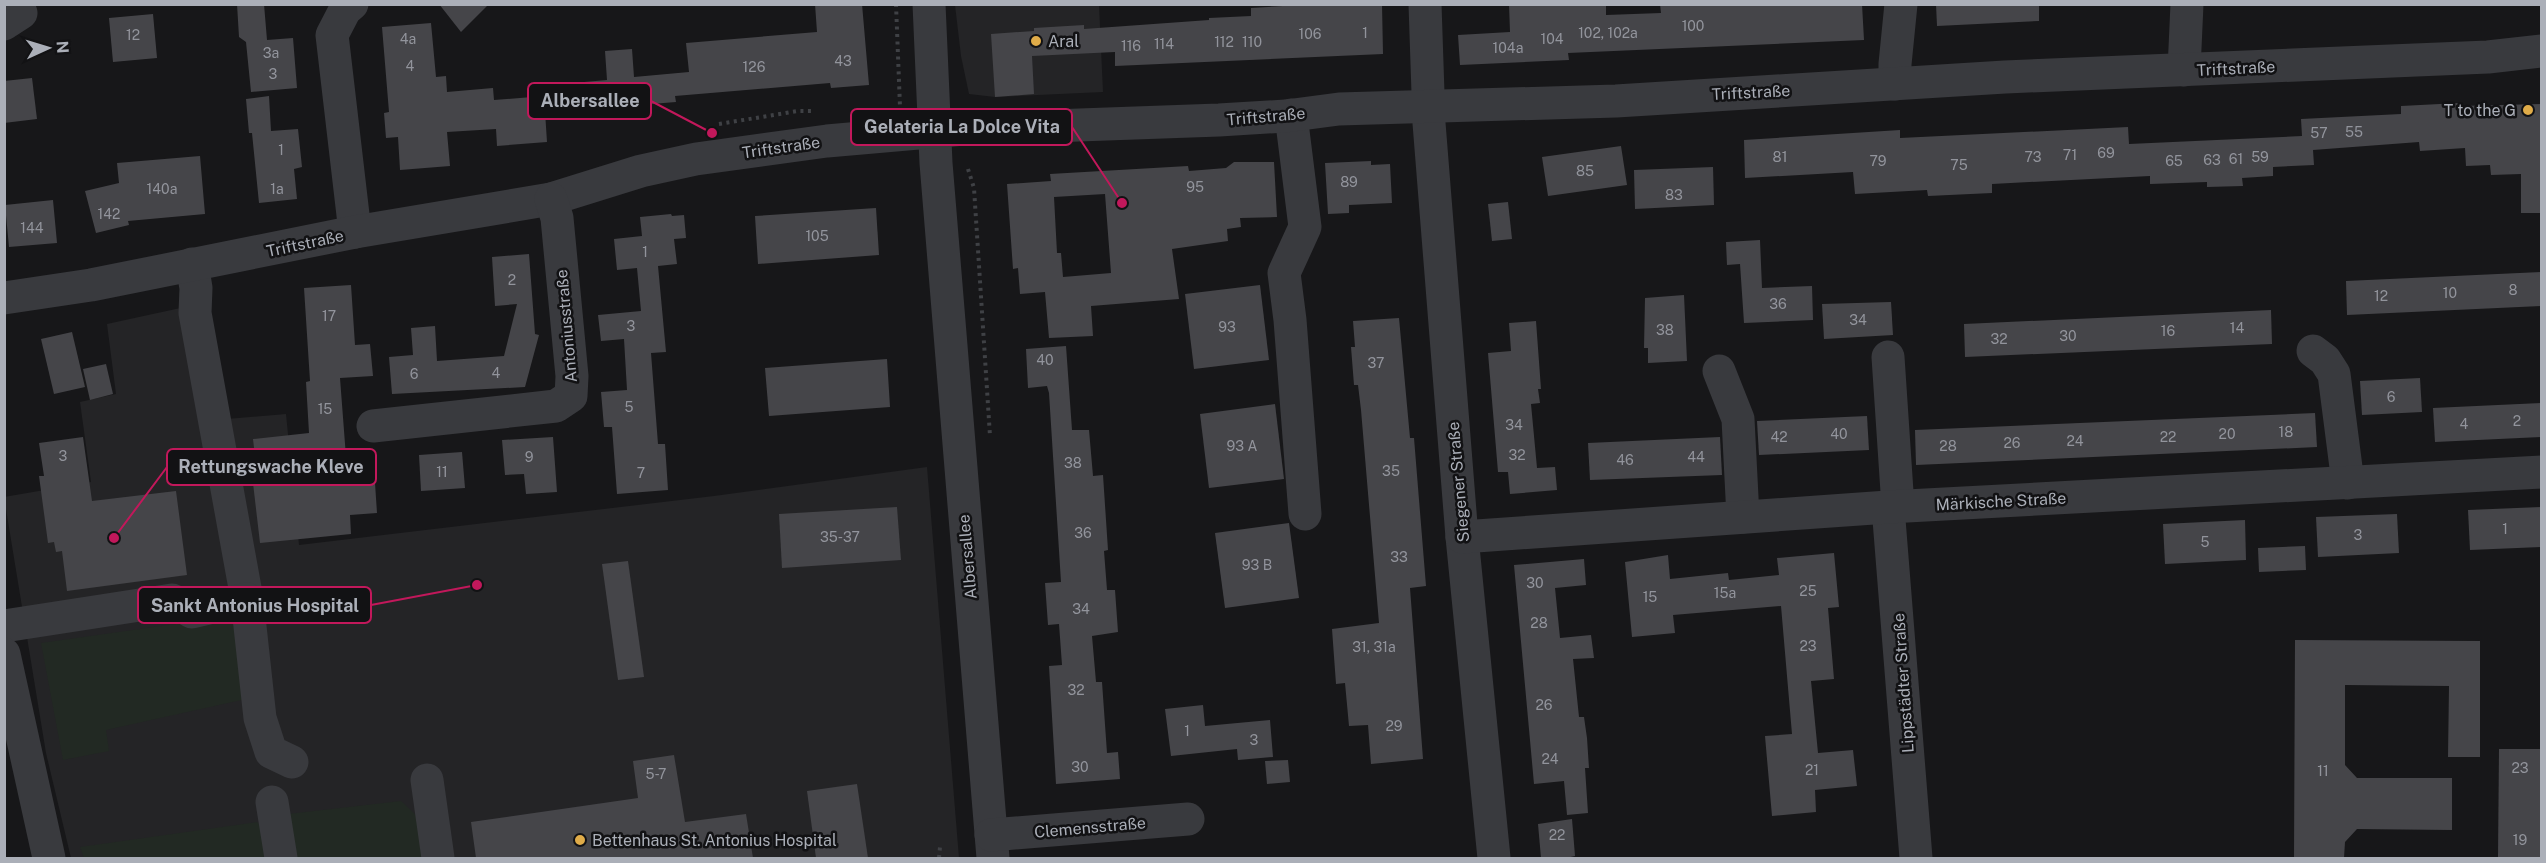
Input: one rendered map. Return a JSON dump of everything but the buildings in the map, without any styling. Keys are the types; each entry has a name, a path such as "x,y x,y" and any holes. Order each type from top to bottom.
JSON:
{"street":[{"path":"352,4 345,10 332,35 355,232"},
{"name":"Albersallee","path":"929,4 935,132 956,424 992,847"},
{"name":"Siegener Straße","path":"1425,4 1429,105 1462,537 1494,858"},
{"path":"1895,84 1901,4"},
{"path":"2184,70 2187,4"},
{"name":"Triftstraße","path":"4,298 91,285 355,232 551,199 641,171 696,159 826,141 935,132 1291,115 1339,109 1616,101 2005,77 2488,57 2541,51"},
{"path":"1291,115 1305,227 1284,273 1305,514"},
{"name":"Antoniusstraße","path":"373,426 556,406 571,396 572,376 557,218 551,199"},
{"path":"192,264 196,288 195,313 206,382 247,598 260,718 271,752 292,762"},
{"path":"2313,351 2325,360 2334,374 2348,483"},
{"name":"Lippstädter Straße","path":"1887,357 1893,507 1916,858"},
{"path":"1719,371 1738,419 1743,517"},
{"name":"Märkische Straße","path":"1462,537 1893,507 2541,472"},
{"path":"4,626 172,600 192,612 247,598"},
{"path":"4,654 49,858"},
{"path":"427,780 438,858"},
{"path":"272,802 281,858"},
{"name":"Clemensstraße","path":"992,847 1188,819"}],"path":[{"path":"896,4 900,111"},
{"path":"939,858 940,847"}],"shaded area":[{"name":"Aral","path":"955,5 1099,5 1103,92 995,97 969,94 961,56"},
{"path":"208,302 227,419 286,414 299,545 714,496 927,467 959,858 71,858 46,753 4,497 91,482 80,402 116,394 107,324"},
{"path":"232,616 246,699 106,730 109,751 63,760 41,643"},
{"path":"401,801 417,816 423,858 290,858 288,814"},
{"path":"257,822 270,835 272,858 84,858 80,847"}],"place":[{"name":"Aral","path":"1036,41"},
{"name":"T to the G","path":"2528,110"},
{"name":"Albersallee","path":"712,133"},
{"name":"Gelateria La Dolce Vita","path":"1122,203"},
{"name":"Rettungswache Kleve","path":"114,538"},
{"name":"Sankt Antonius Hospital","path":"477,585"},
{"name":"Bettenhaus St. Antonius Hospital","path":"580,840"}]}
